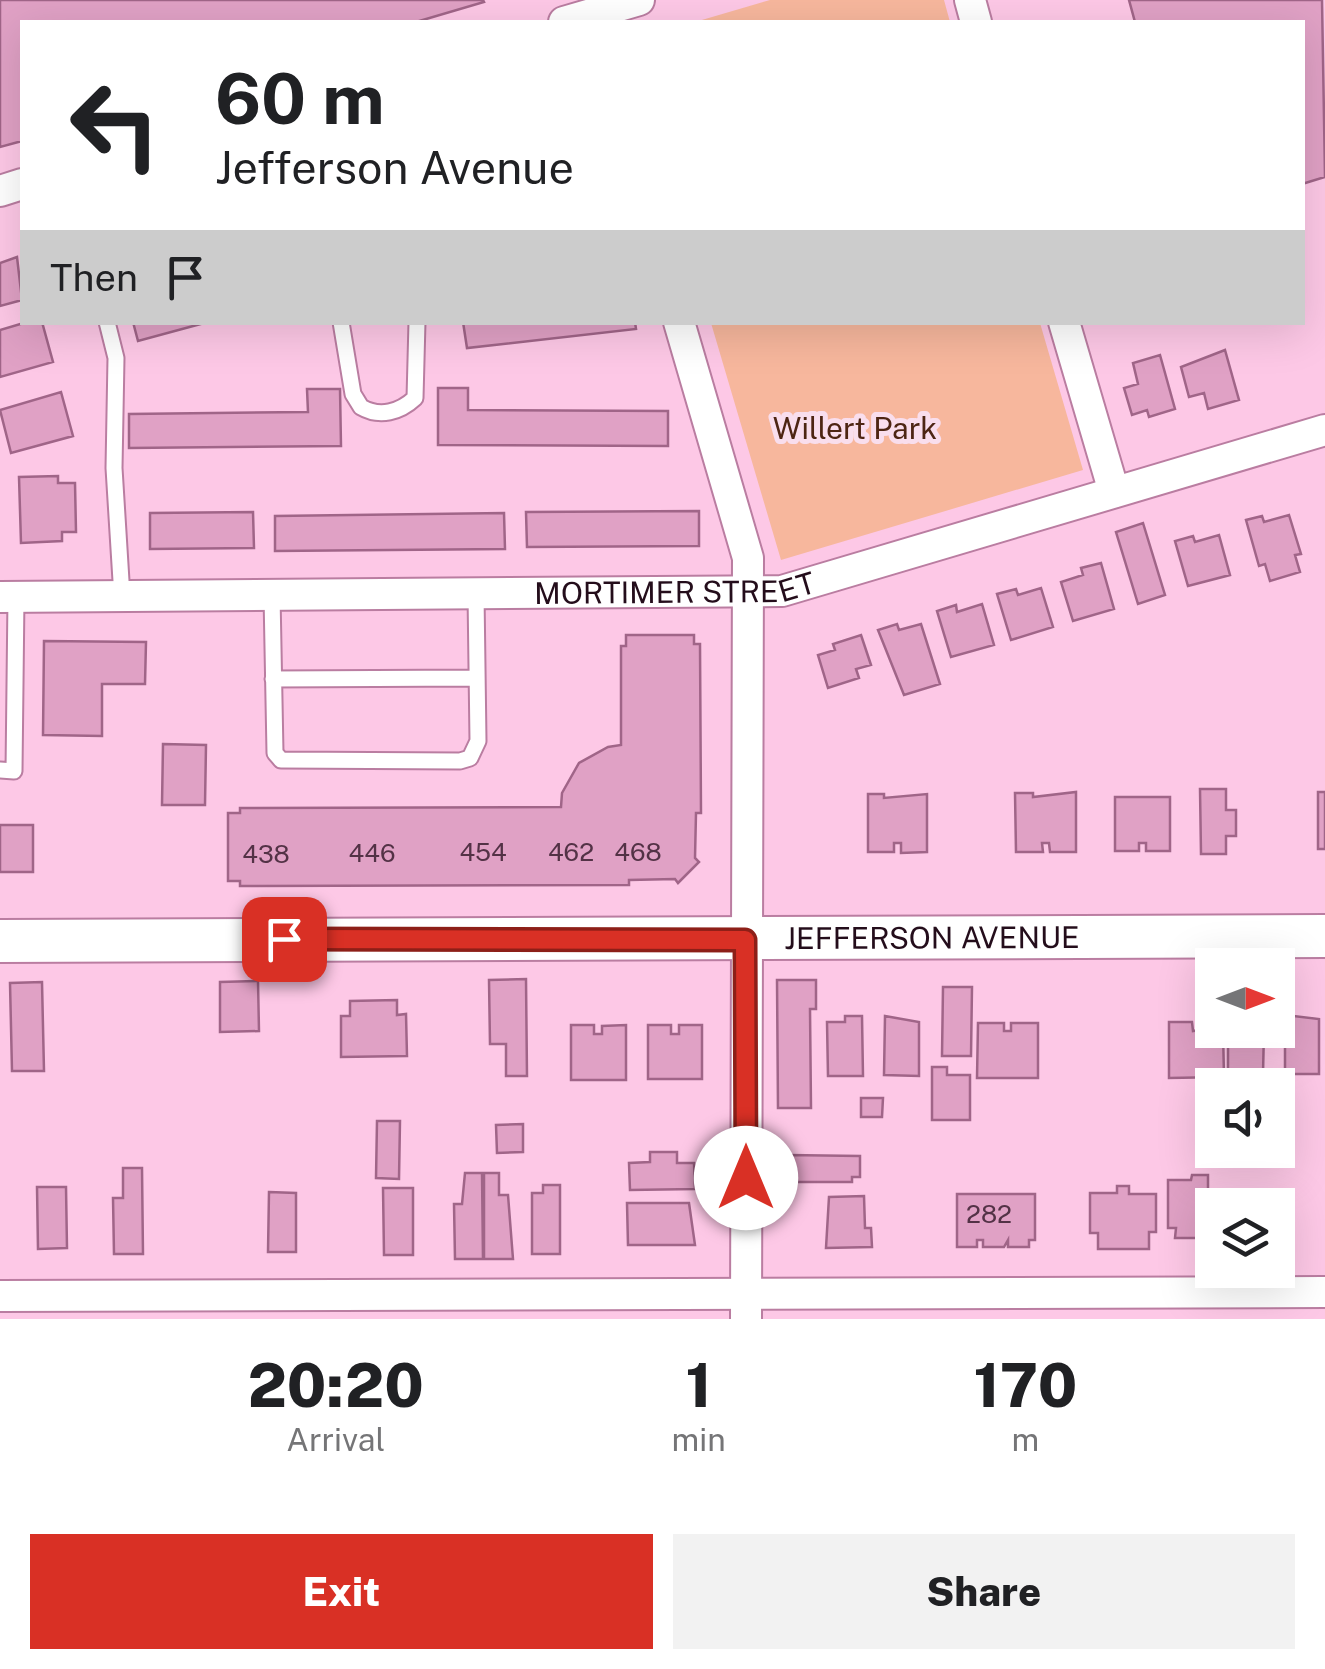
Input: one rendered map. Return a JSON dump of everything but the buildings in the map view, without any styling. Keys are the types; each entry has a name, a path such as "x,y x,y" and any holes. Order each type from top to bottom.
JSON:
{"street":[{"path":"583,20 639,0"},
{"path":"680,325 748,558 746,1306"},
{"path":"1065,325 1114,492"},
{"name":"MORTIMER STREET","path":"8,597 782,591 1325,430"},
{"name":"JEFFERSON AVENUE","path":"0,942 1325,936"},
{"path":"0,1296 746,1306 1325,1292"}],"lane":[{"path":"108,325 116,358 114,468 122,597"},
{"path":"342,325 353,394 361,406 383,413 405,408 415,398 417,325"},
{"path":"272,596 274,753 280,760 309,762 470,758 478,741 476,594"},
{"path":"0,770 14,770 8,597"},
{"path":"273,680 477,678"}],"green space":[{"path":"770,0 944,0 949,20 702,20"},
{"name":"Willert Park","path":"712,325 1041,325 1083,470 781,560"}],"route":[{"path":"284,939 745,940 746,1178"}]}
